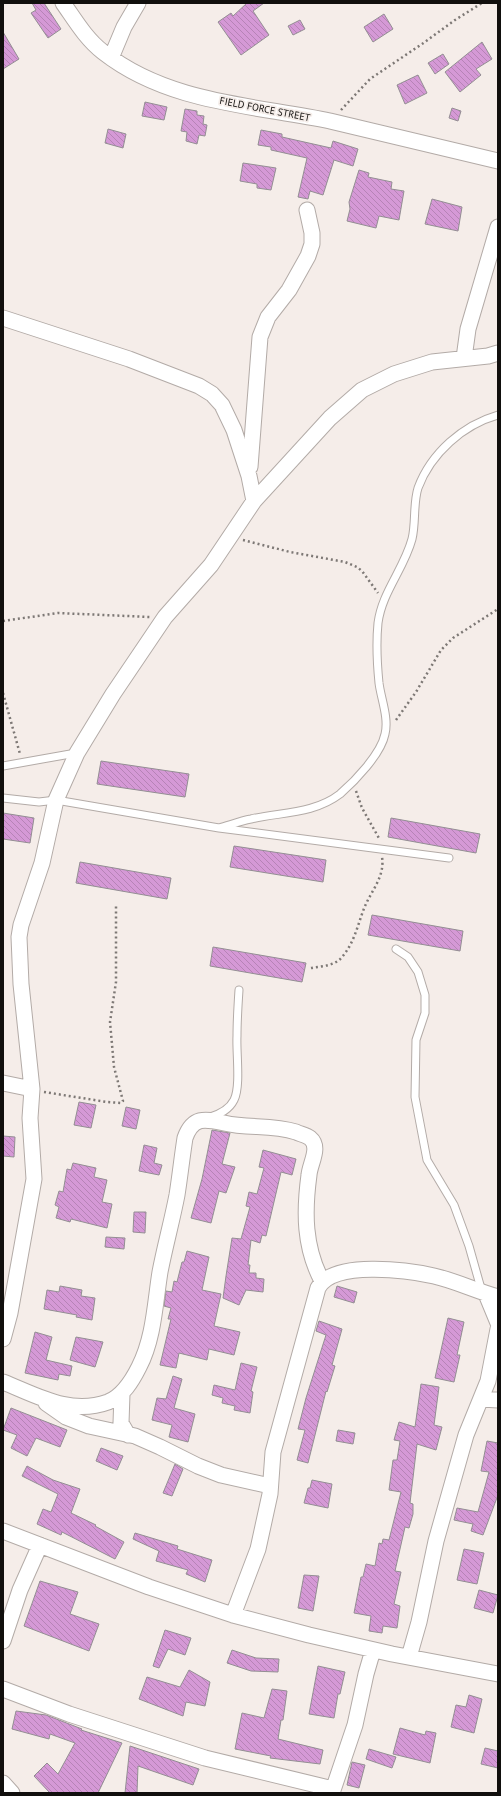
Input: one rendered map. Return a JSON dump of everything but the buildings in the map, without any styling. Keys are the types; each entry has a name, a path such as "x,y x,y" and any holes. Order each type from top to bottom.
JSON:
{"street":[{"name":"FIELD FORCE STREET","path":"63,3 84,33 102,52 148,80 165,87 208,99 330,121 498,161"},
{"path":"111,58 124,27 138,3"},
{"path":"249,476 260,337 268,317 289,290 308,256 312,244 312,233 307,210"},
{"path":"464,358 468,329 498,227"},
{"path":"3,318 129,359 199,386 212,394 222,405 234,430 249,476 254,501"},
{"path":"3,1339 12,1306 34,1180 31,1139 32,1089 21,984 19,937 21,925 42,863 56,800 77,752 112,694 165,617 211,565 254,501 330,418 362,390 394,374 432,362 488,356 498,353"},
{"path":"3,1083 32,1089"},
{"path":"40,1399 62,1404 89,1406 108,1402 122,1394 140,1366 148,1343 154,1314 168,1235 177,1195 185,1138 193,1124 204,1119 241,1126 278,1127 304,1135 314,1142 316,1148 309,1172 306,1198 306,1227 309,1252 314,1267 322,1281"},
{"path":"233,1615 258,1549 270,1486 273,1452 316,1297 322,1281 329,1277 356,1270 400,1270 435,1276 489,1294 498,1323"},
{"path":"409,1657 421,1615 436,1541 466,1436 488,1381 498,1329"},
{"path":"3,1382 40,1399 66,1417 90,1426 128,1435 160,1447 215,1473 270,1486"},
{"path":"122,1394 121,1424 128,1435"},
{"path":"482,1399 498,1400"},
{"path":"3,1531 149,1587 233,1615 373,1650 498,1674"},
{"path":"3,1641 20,1590 40,1545"},
{"path":"3,1689 69,1714 205,1758 332,1791 355,1725 366,1674 373,1650"},
{"path":"3,1783 12,1793"}],"lane":[{"path":"219,828 252,818 312,808 323,804 339,794 354,781 376,753 386,733 377,658 378,622 383,600 400,569 412,539 413,519 418,488 431,463 452,440 483,420 498,415"},
{"path":"3,766 23,764 77,752"},
{"path":"3,798 39,802 56,800 219,828 449,858"},
{"path":"396,949 408,957 418,972 425,995 425,1013 416,1040 415,1097 427,1160 454,1205 473,1258 489,1294"},
{"path":"204,1119 222,1113 230,1106 235,1098 238,1073 237,1036 239,990"}],"path":[{"path":"330,121 370,79 482,3"},
{"path":"231,536 290,552 345,562 362,571 383,600"},
{"path":"386,733 416,692 440,650 453,638 498,609"},
{"path":"3,621 58,613 165,617"},
{"path":"3,693 23,764"},
{"path":"311,968 332,964 342,958 350,946 359,926 365,906 383,869 384,849 357,797 354,781"},
{"path":"32,1089 107,1102 121,1103 123,1101 114,1067 110,1022 116,982 116,906"}]}
